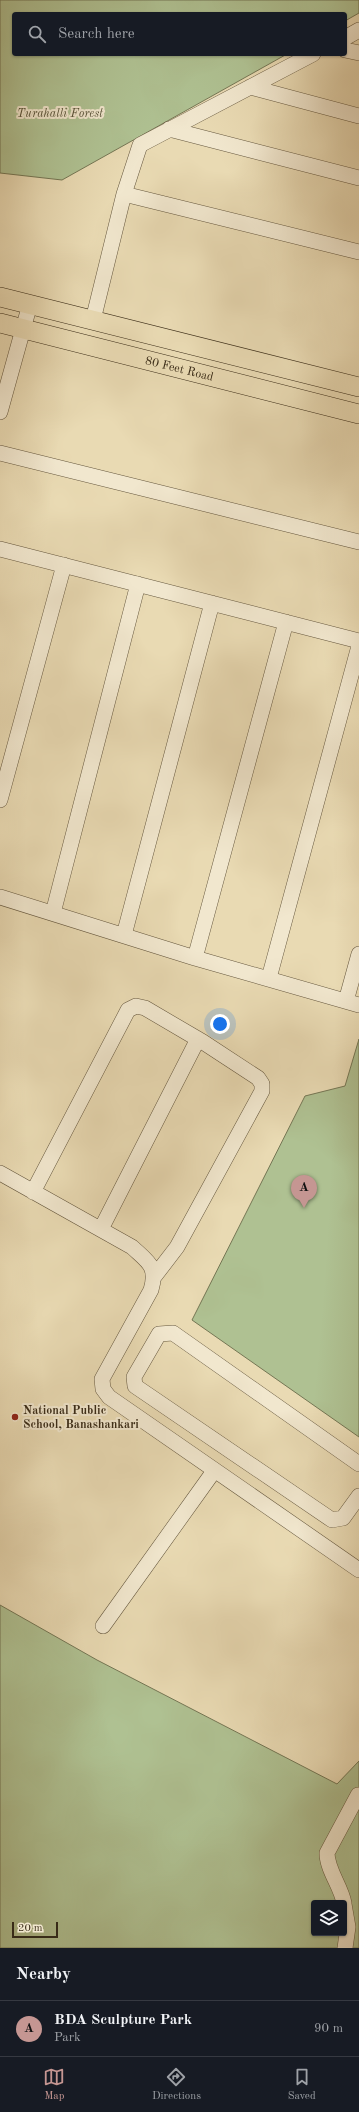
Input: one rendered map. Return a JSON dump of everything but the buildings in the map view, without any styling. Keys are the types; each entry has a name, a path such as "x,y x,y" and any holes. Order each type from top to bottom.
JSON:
{"main road":[{"name":"80 Feet Road","path":"0,297 359,387"},
{"name":"80 Feet Road","path":"0,323 359,414"}],"street":[{"path":"347,37 359,30"},
{"path":"347,50 359,53"},
{"path":"93,320 124,194 140,145 309,56"},
{"path":"250,87 359,116"},
{"path":"169,129 359,178"},
{"path":"124,194 359,252"},
{"path":"0,412 30,304"},
{"path":"0,453 359,542"},
{"path":"0,549 359,641"},
{"path":"0,800 64,565"},
{"path":"53,912 138,584"},
{"path":"124,936 212,603"},
{"path":"194,958 286,622"},
{"path":"269,978 359,646"},
{"path":"0,897 53,912 194,958 353,1003 359,954"},
{"path":"33,1192 128,1010 136,1006 145,1008 198,1039 258,1078 262,1084 262,1091 177,1247 154,1277 151,1290 102,1378 103,1390 109,1397 359,1570"},
{"path":"101,1229 198,1039"},
{"path":"0,1173 132,1247 150,1264 154,1277"},
{"path":"359,1464 173,1333 159,1334 134,1377 135,1386 332,1520 343,1518 359,1496"},
{"path":"103,1626 214,1470"},
{"path":"257,1498 271,1479"},
{"path":"343,1900 338,1883 327,1860 327,1853 358,1795"},
{"path":"347,1921 347,1934"},
{"path":"345,1948 347,1936"}],"green space":[{"name":"Turahalli Forest","path":"0,0 359,0 359,13 347,20 347,12 12,12 12,56 283,56 62,180 0,173"},
{"path":"359,1039 359,1437 192,1320 305,1096 345,1086"},
{"path":"0,1605 97,1660 337,1784 359,1761 359,1948 0,1948"}],"place":[{"name":"BDA Sculpture Park","path":"304,1208"},
{"name":"National Public School, Banashankari","path":"15,1417"}]}
